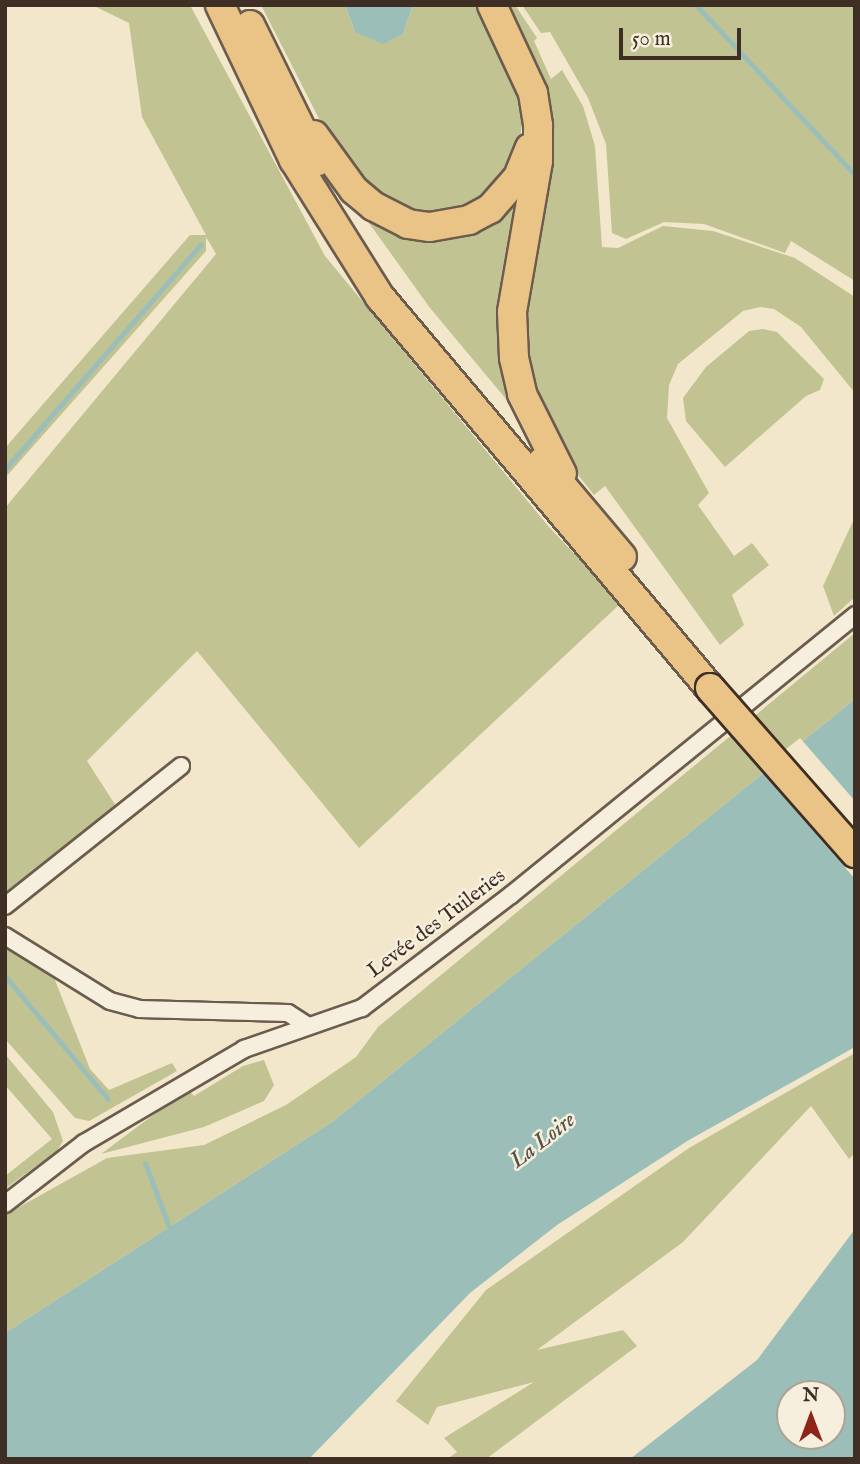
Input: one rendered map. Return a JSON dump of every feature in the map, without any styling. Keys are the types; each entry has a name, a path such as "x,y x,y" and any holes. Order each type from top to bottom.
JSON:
{"highway":[{"path":"204,5 354,190 373,206 408,223 450,225 490,209 518,177 538,126"},
{"path":"220,5 263,80 313,154 381,265 438,342 579,505 855,853"},
{"path":"242,5 263,80 294,160 380,297 717,682 855,826"},
{"path":"492,5 533,93 538,126 538,161 512,312 514,358 539,433 579,505"}],"street":[{"name":"Levée des Tuileries","path":"5,1204 84,1143 244,1049 362,1008 433,956 855,615"},
{"path":"5,906 181,766"},
{"path":"5,936 110,1001 130,1007 192,1014 289,1013 308,1026"}],"green space":[{"path":"92,5 190,5 325,256 549,527 621,603 359,848 197,651 87,761 116,806 5,896 5,508 216,254 206,237 206,251 5,478 5,448 190,235 206,235 142,117 129,23"},
{"path":"261,5 345,5 355,32 403,34 413,5 476,5 511,72 523,110 519,153 489,198 444,218 387,209 337,154"},
{"path":"504,5 515,5 537,38 534,41 551,79 562,70 583,106 595,146 602,247 618,248 663,226 713,231 795,258 855,297 855,393 801,327 774,309 760,307 743,311 678,364 669,385 667,418 709,493 698,505 734,556 752,543 769,565 732,595 744,625 720,645 605,486 594,495 549,438 516,330 548,152"},
{"path":"522,5 855,5 855,281 791,241 785,253 704,224 664,222 626,239 612,233 606,144 588,98 550,32 541,33"},
{"path":"524,186 526,423 430,308 364,216 410,235"},
{"path":"763,329 777,332 824,379 820,390 806,396 725,467 686,421 683,398 706,367 749,331"},
{"path":"855,517 855,597 834,616 823,586"},
{"path":"855,633 855,699 332,1122 5,1333 5,1215 107,1158 204,1145 286,1105 356,1057 378,1027"},
{"path":"5,945 53,975 90,1069 109,1090 172,1063 177,1071 89,1121 75,1118 5,1039"},
{"path":"855,1053 855,1153 849,1159 811,1106 683,1242 537,1350 623,1330 637,1346 486,1459 447,1459 457,1452 444,1438 534,1382 437,1407 428,1425 396,1401 486,1290 689,1148"},
{"path":"5,1054 53,1112 63,1141 57,1151 6,1188 5,1176 52,1139 5,1085"},
{"path":"264,1060 274,1085 264,1101 204,1127 101,1154 188,1089 194,1096 243,1066"}],"water":[{"path":"345,5 413,5 403,34 383,44 355,32"},
{"name":"La Loire","path":"855,699 855,1047 689,1140 557,1225 470,1293 309,1459 5,1459 5,1333 332,1122"},
{"path":"855,1229 855,1459 630,1459 757,1360"}],"pier":[{"path":"800,738 855,801 855,879 760,770"}],"waterway":[{"path":"696,5 855,175"},
{"path":"5,469 201,244"},
{"path":"5,976 108,1099"},
{"path":"145,1163 171,1232"}]}
